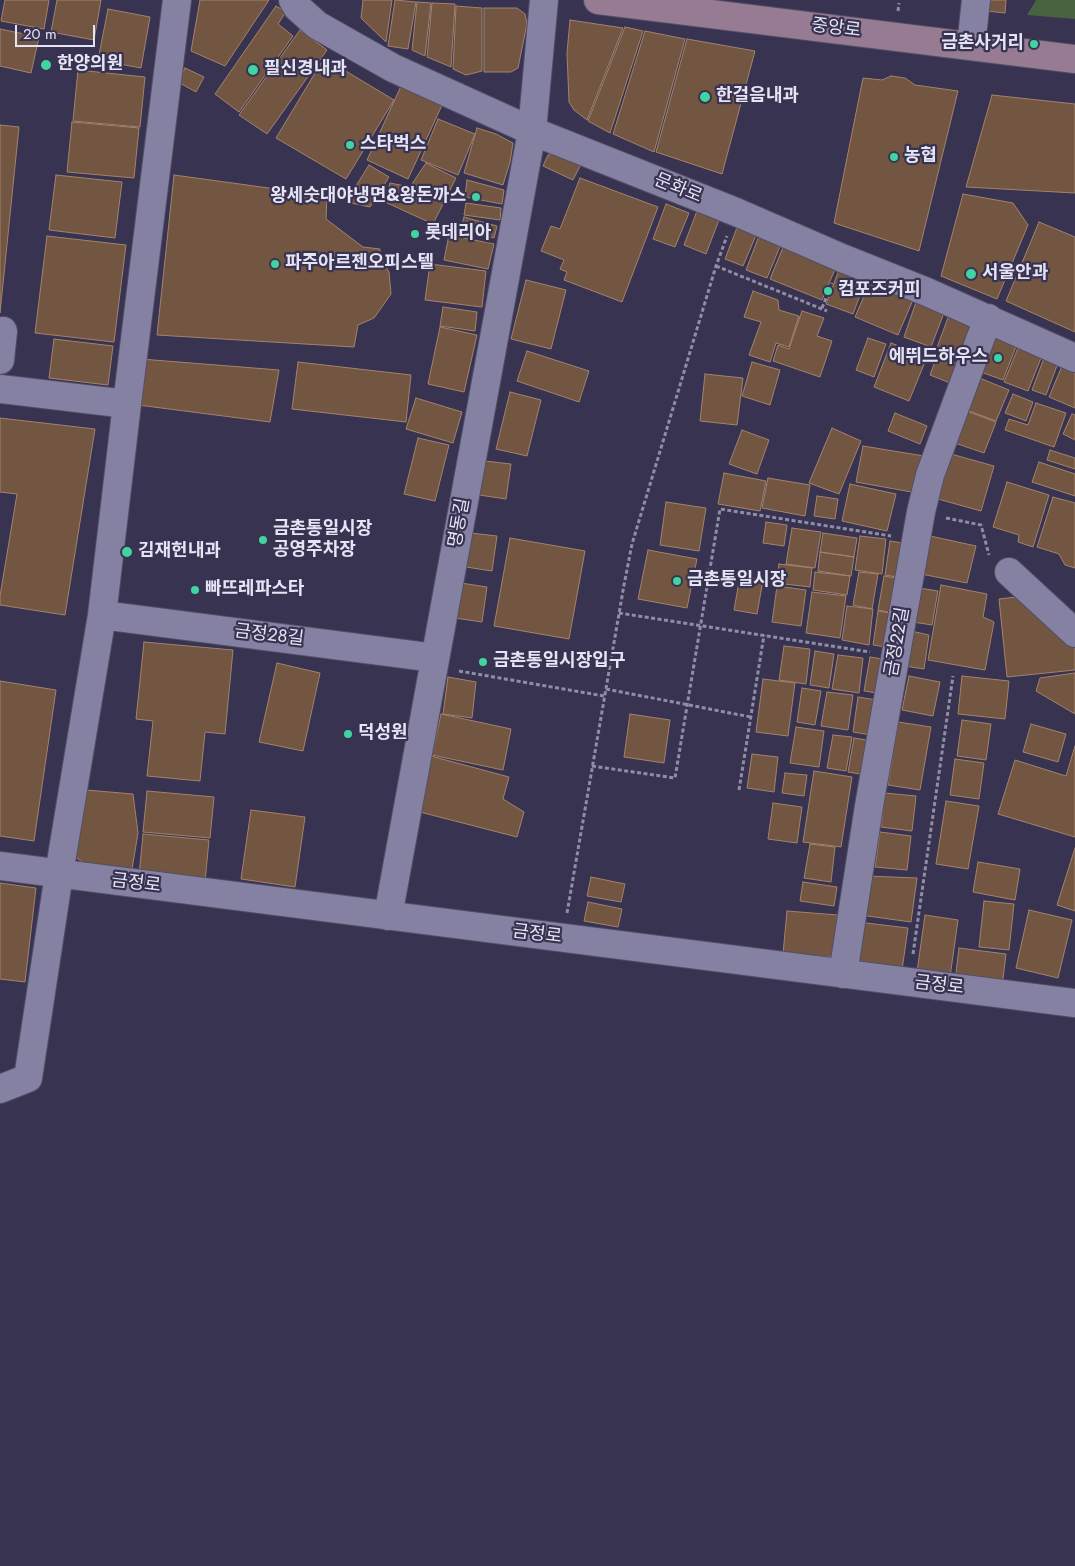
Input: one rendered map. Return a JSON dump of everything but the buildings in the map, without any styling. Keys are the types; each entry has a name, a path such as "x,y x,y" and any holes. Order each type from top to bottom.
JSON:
{"main road":[{"name":"중앙로","path":"598,0 1075,59"}],"street":[{"path":"0,1089 28,1078 59,874 102,615 126,404 177,0"},
{"name":"문화로","path":"293,0 297,7 317,26 394,68 532,131 736,212 988,318 1075,358"},
{"name":"명동길","path":"388,916 532,131 544,0"},
{"path":"971,46 976,0"},
{"name":"금정22길","path":"843,974 869,806 921,512 930,475 988,318"},
{"path":"0,360 3,331"},
{"path":"0,389 126,404"},
{"path":"1009,572 1075,633"},
{"name":"금정28길","path":"102,615 435,662"},
{"name":"금정로","path":"0,866 1075,1003"}],"path":[{"path":"562,938 632,544 716,266 736,212"},
{"path":"716,266 828,311"},
{"path":"592,766 675,778 720,509 917,540"},
{"path":"921,512 981,525 990,559 1009,572"},
{"path":"619,613 896,656"},
{"path":"739,790 764,635"},
{"path":"435,662 604,696"},
{"path":"908,982 953,676"},
{"path":"606,689 751,717"}],"green space":[{"path":"1036,0 1075,0 1075,19 1027,15"}],"place":[{"name":"금촌사거리","path":"1034,44"},
{"name":"한양의원","path":"46,65"},
{"name":"필신경내과","path":"253,70"},
{"name":"한걸음내과","path":"705,97"},
{"name":"스타벅스","path":"350,145"},
{"name":"농협","path":"894,157"},
{"name":"왕세숫대야냉면&왕돈까스","path":"476,197"},
{"name":"롯데리아","path":"415,234"},
{"name":"파주아르젠오피스텔","path":"275,264"},
{"name":"서울안과","path":"971,274"},
{"name":"컴포즈커피","path":"828,291"},
{"name":"에뛰드하우스","path":"998,358"},
{"name":"금촌통일시장 공영주차장","path":"263,540"},
{"name":"김재헌내과","path":"127,552"},
{"name":"금촌통일시장","path":"677,581"},
{"name":"빠뜨레파스타","path":"195,590"},
{"name":"금촌통일시장입구","path":"483,662"},
{"name":"덕성원","path":"348,734"}]}
